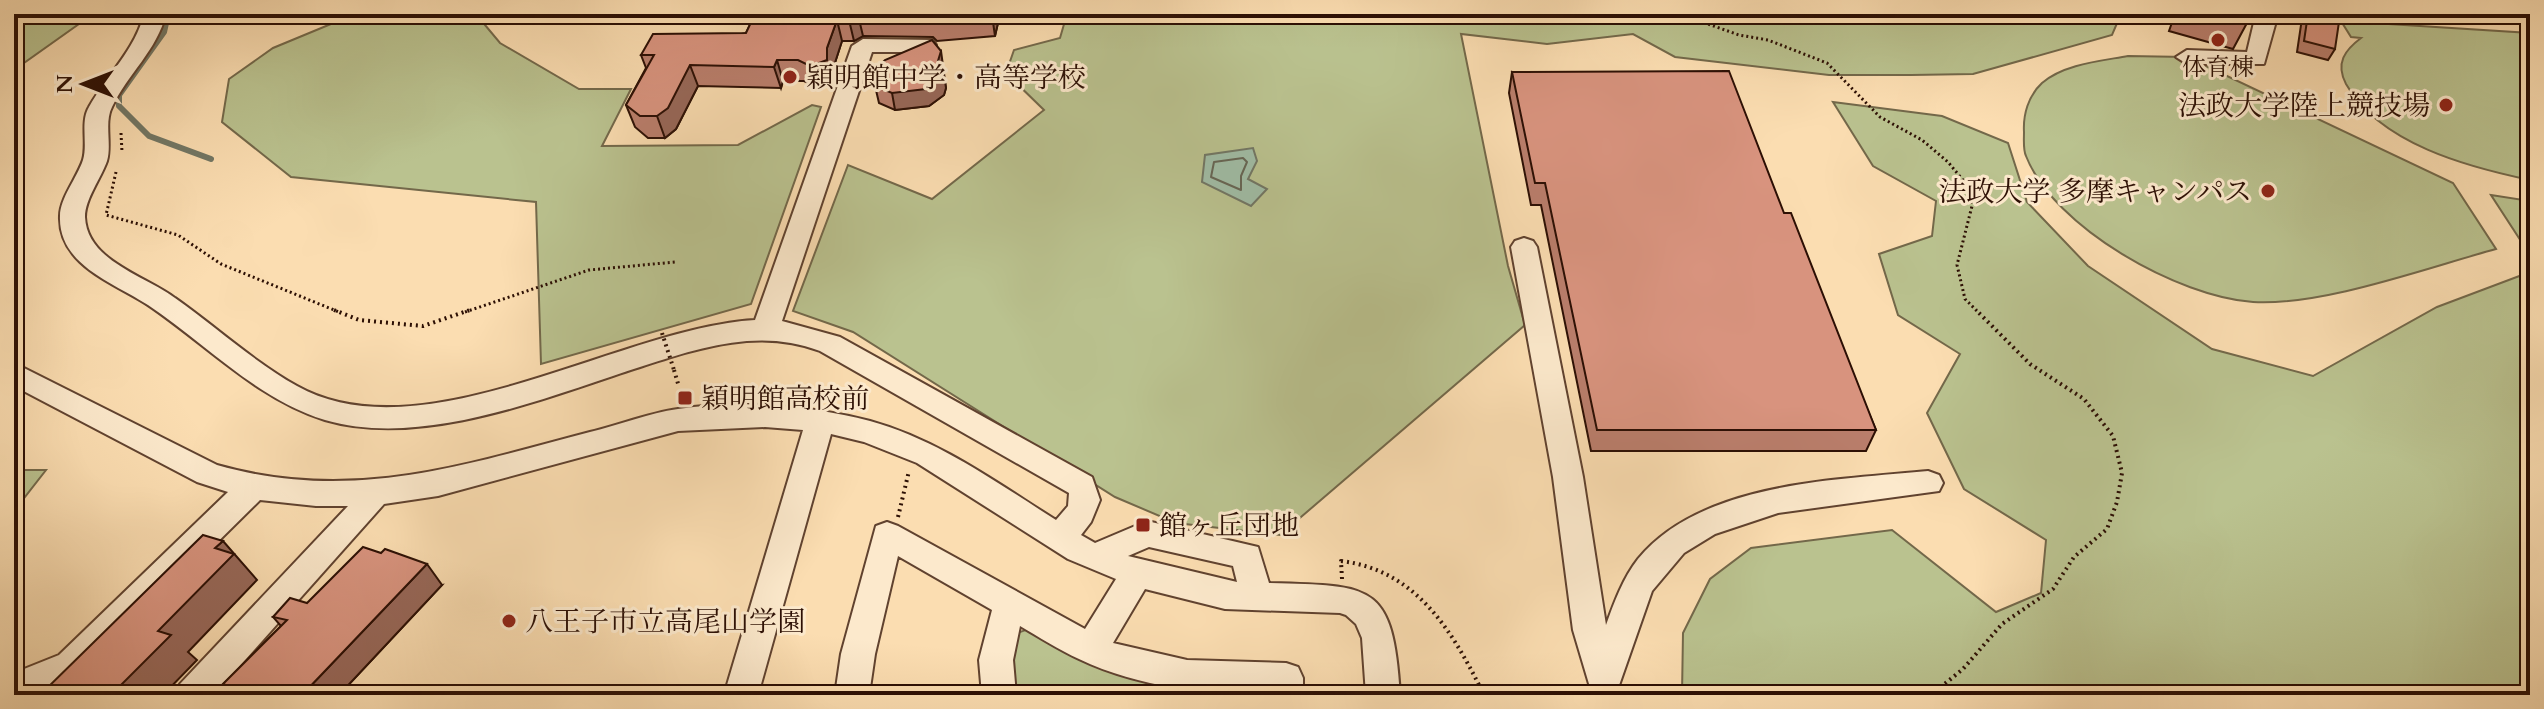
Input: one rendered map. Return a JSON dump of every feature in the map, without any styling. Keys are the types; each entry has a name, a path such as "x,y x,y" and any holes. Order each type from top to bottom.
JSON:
{"street":[{"path":"155,14 150,34 102,100 96,124 96,158 72,213 71,222 79,247 102,266 158,299 288,394 311,406 374,418 446,412 768,320 830,344 1077,482 1084,488 1085,506 1059,538"},
{"path":"2187,57 2256,59 2267,14"},
{"path":"768,320 863,46 925,45"},
{"path":"1524,247 1568,477 1590,630 1605,689"},
{"path":"14,373 192,467 253,487 316,494 375,493 470,477 642,427 678,420 765,416 820,421 869,432 928,455 1059,538 1094,557 1137,574 1210,593 1343,599 1360,606 1373,621 1378,638 1383,695"},
{"path":"741,695 820,421"},
{"path":"1605,689 1629,608 1650,568 1679,540 1727,515 1781,500 1928,483"},
{"path":"14,689 71,665 253,487"},
{"path":"192,695 362,511 375,493"},
{"path":"1094,557 1147,534 1247,556 1253,582 1252,597"},
{"path":"852,695 858,654 887,535 1091,649 1192,687 1286,678 1286,695"},
{"path":"1091,649 1137,574"},
{"path":"999,695 995,680 996,657 1010,604"}],"path":[{"path":"1680,14 1739,35 1768,40 1827,63 1880,117 1922,140 1948,162 1967,185 1972,206 1957,265 1965,299 2030,364 2084,399 2113,436 2122,473 2117,502 2107,529 2074,557 2053,589 2002,624 1963,669 1931,695"},
{"path":"96,124 120,127 124,144 106,215 178,235 221,264 359,320 423,326 589,270 675,262"},
{"path":"662,333 679,387"},
{"path":"900,508 907,478"},
{"path":"1343,599 1341,561 1361,560 1392,575 1417,596 1443,625 1470,663 1484,695"}],"shaded area":[{"path":"14,14 93,14 14,70"},
{"path":"355,14 490,14 485,25 500,43 579,89 631,89 602,146 738,145 812,105 821,107 751,304 541,364 536,202 291,177 222,122 229,79 273,48"},
{"path":"1067,14 2121,14 2112,35 1973,74 1829,75 1675,57 1633,34 1547,44 1461,34 1508,266 1525,325 1280,535 1176,523 1115,497 853,332 793,311 848,165 932,199 1044,110 1006,73 1014,50 1060,38"},
{"name":"法政大学陸上競技場","path":"2341,21 2530,33 2530,180 2480,168 2428,150 2380,122 2361,105 2346,84 2341,70 2343,58 2361,38 2351,37"},
{"path":"2128,56 2187,57 2453,183 2496,249 2342,292 2281,302 2253,302 2223,297 2156,273 2091,233 2063,208 2041,183 2024,151 2026,112 2033,94 2042,83 2072,67"},
{"path":"1833,102 1942,116 2008,143 2027,202 2088,266 2212,349 2313,376 2437,307 2530,272 2530,695 1682,695 1683,633 1710,579 1751,548 1892,530 1996,612 2041,593 2046,540 1964,489 1927,413 1960,354 1898,315 1879,254 1932,236 1936,201 1873,166"},
{"path":"2491,195 2530,201 2530,255"},
{"path":"14,470 46,470 14,511"},
{"path":"1031,628 1169,686 1173,695 1012,695 1009,636"}],"water":[{"path":"1253,148 1257,161 1248,179 1267,189 1251,206 1202,182 1205,155"}],"building":[{"path":"755,14 992,15 933,19 929,16 858,15 849,20 837,20 827,48 827,60 808,65 798,60 777,60 774,67 690,65 668,108 657,116 640,116 626,105 654,55 641,55 653,34 746,33"},
{"path":"2220,14 2250,14 2248,21"},
{"path":"2308,14 2339,22 2335,49 2304,41"},
{"path":"932,40 941,51 938,61 943,71 940,78 926,89 892,93 875,86 872,73 885,60"},
{"path":"1729,71 1784,213 1791,213 1876,430 1597,430 1545,183 1535,183 1512,72"},
{"path":"203,535 223,541 215,548 234,554 158,631 171,635 111,695 40,695"},
{"path":"363,547 381,553 385,549 427,564 302,695 241,695 244,692 223,684 287,620 273,617 290,598 307,603"}],"waterway":[{"path":"168,14 164,32 119,95 119,106 149,136 211,159"}],"place":[{"name":"体育棟","path":"2218,40"},
{"name":"穎明館中学・高等学校","path":"790,77"},
{"name":"法政大学陸上競技場","path":"2446,105"},
{"name":"法政大学 多摩キャンパス","path":"2268,191"},
{"name":"穎明館高校前","path":"685,398"},
{"name":"館ヶ丘団地","path":"1143,525"},
{"name":"八王子市立高尾山学園","path":"509,621"}]}
